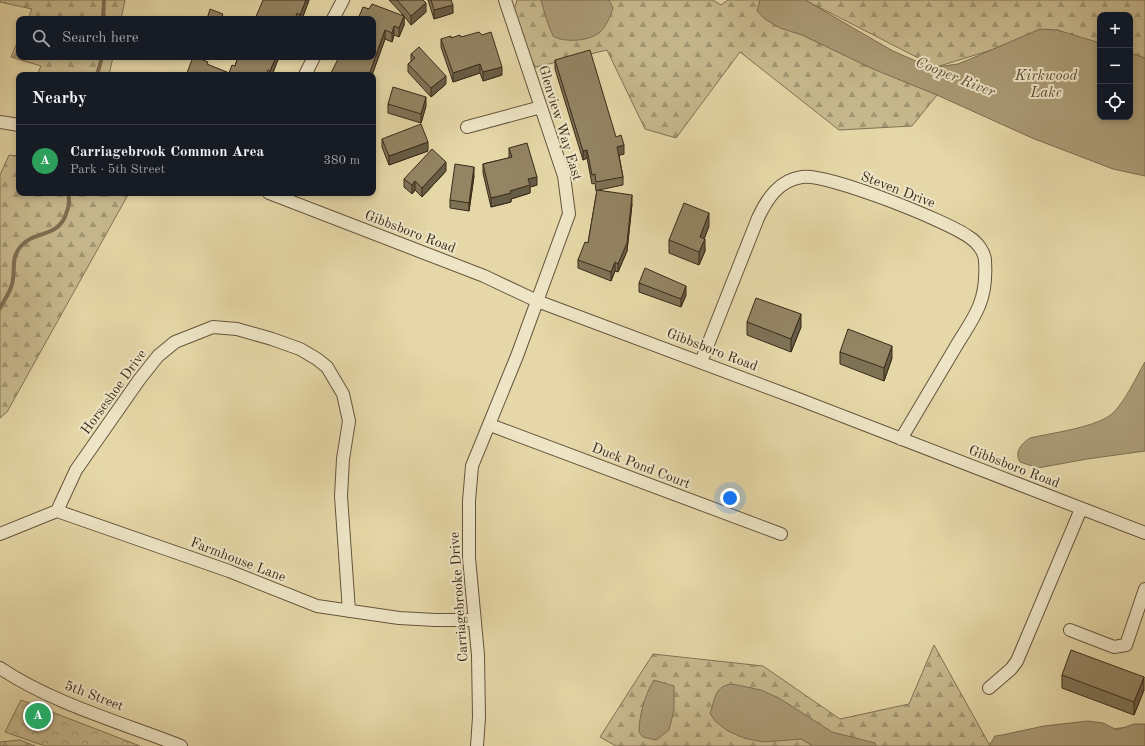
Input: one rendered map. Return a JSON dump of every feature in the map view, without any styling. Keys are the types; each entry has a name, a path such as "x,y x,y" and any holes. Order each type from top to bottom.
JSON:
{"street":[{"path":"335,16 343,0"},
{"name":"Glenview Way East","path":"490,425 569,214 564,176 505,0"},
{"path":"306,72 312,60"},
{"path":"467,127 541,107"},
{"path":"0,122 16,125"},
{"name":"Steven Drive","path":"701,362 758,218 766,202 776,190 786,183 802,177 816,176 858,189 926,215 969,237 981,249 985,259 986,275 979,307 901,439"},
{"name":"Gibbsboro Road","path":"277,196 484,276 537,301 701,362 1145,533"},
{"name":"Horseshoe Drive","path":"57,511 76,470 125,399 158,356 175,342 213,327 238,329 272,339 300,349 317,359 327,367 343,394 349,421 343,459 341,496 349,611"},
{"name":"Duck Pond Court","path":"490,425 780,534"},
{"name":"Carriagebrooke Drive","path":"477,746 479,718 478,663 469,558 469,501 472,466 490,425"},
{"path":"989,688 1011,669 1017,660 1081,509"},
{"path":"0,534 57,511"},
{"name":"Farmhouse Lane","path":"57,511 229,571 317,606 399,618 475,620"},
{"path":"1070,630 1114,647 1126,645 1145,589"},
{"name":"5th Street","path":"0,668 20,681 48,694 181,746"}],"green space":[{"path":"0,0 125,0 122,16 29,16 32,9 0,2"},
{"path":"517,0 713,0 721,5 728,0 764,0 937,95 912,126 839,130 740,52 676,138 645,129 607,50 532,68 513,13"},
{"path":"805,0 1145,0 1145,61 1133,56 1133,12 1097,12 1097,44 1057,30 936,67"},
{"path":"16,46 16,58 11,57"},
{"path":"21,60 112,60 110,72 38,72 41,66"},
{"path":"9,155 16,156 16,196 127,196 7,412 0,418 0,175"},
{"path":"934,645 989,744 1145,725 1145,746 616,746 600,737 653,654 763,666 840,719 909,704"},
{"path":"21,700 140,746 45,746 5,732"},
{"path":"20,740 35,746 0,746 0,742"}],"water":[{"path":"541,0 609,0 613,8 606,25 595,36 576,40 563,40 553,36"},
{"name":"Kirkwood Lake","path":"760,0 805,0 893,51 918,62 936,67 958,64 1040,29 1057,30 1097,42 1097,120 1133,120 1133,54 1145,58 1145,176 1113,169 1032,138 937,95 873,69 802,35 780,28 765,19 757,11"},
{"path":"1145,362 1145,451 1038,468 1020,462 1018,458 1019,448 1030,438 1087,426 1098,422 1114,412 1127,395"},
{"path":"654,680 674,686 674,710 669,730 656,740 643,737 639,732 643,705"},
{"path":"732,684 761,690 779,698 832,732 875,743 876,746 813,746 801,739 763,742 744,738 728,731 715,721 710,713 716,694 719,690 726,685"},
{"path":"1088,721 1103,723 1117,730 1134,724 1145,724 1145,746 989,746 995,736 1044,726"}],"building":[{"path":"263,0 306,0 300,15 297,13 296,16 256,16"},
{"path":"397,0 423,0 426,3 411,16"},
{"path":"431,0 451,0 453,5 434,10"},
{"path":"372,4 404,16 399,28 394,26 392,33 385,30 376,55 376,16 359,16 363,7 369,9"},
{"path":"210,9 223,14 222,16 208,16"},
{"path":"479,32 482,35 491,32 502,67 483,72 480,64 453,73 441,39 460,35 461,37"},
{"path":"419,47 446,76 431,88 408,64 415,58 411,54"},
{"path":"590,50 616,137 621,135 624,145 617,147 623,177 596,182 595,174 592,175 587,150 583,151 555,60"},
{"path":"192,60 203,60 208,62 207,64 227,72 187,72"},
{"path":"237,60 275,60 270,71 268,70 267,72 229,72 232,65 235,66"},
{"path":"338,60 374,60 370,72 332,72"},
{"path":"393,87 426,97 421,114 388,104"},
{"path":"421,124 428,142 389,156 382,139"},
{"path":"527,143 537,177 528,179 530,185 510,191 511,193 491,198 483,164 512,157 509,148"},
{"path":"432,149 446,162 422,188 415,181 412,185 404,179"},
{"path":"455,164 474,167 469,203 450,200"},
{"path":"597,190 632,195 627,243 618,264 615,262 611,272 578,260 585,242 588,243"},
{"path":"684,203 709,213 700,237 705,239 699,252 669,240"},
{"path":"645,268 686,286 681,299 639,283"},
{"path":"756,298 801,314 791,339 747,322"},
{"path":"848,329 892,346 884,368 840,352"},
{"path":"1071,650 1144,677 1134,702 1062,675"}],"waterway":[{"path":"103,16 104,0"},
{"path":"98,72 101,60"},
{"path":"0,308 11,287 14,260 21,246 27,241 58,227 66,214 69,196"}],"place":[{"name":"Carriagebrook Common Area","path":"38,716"}],"water label":[{"name":"Cooper River","path":"955,78"}]}
